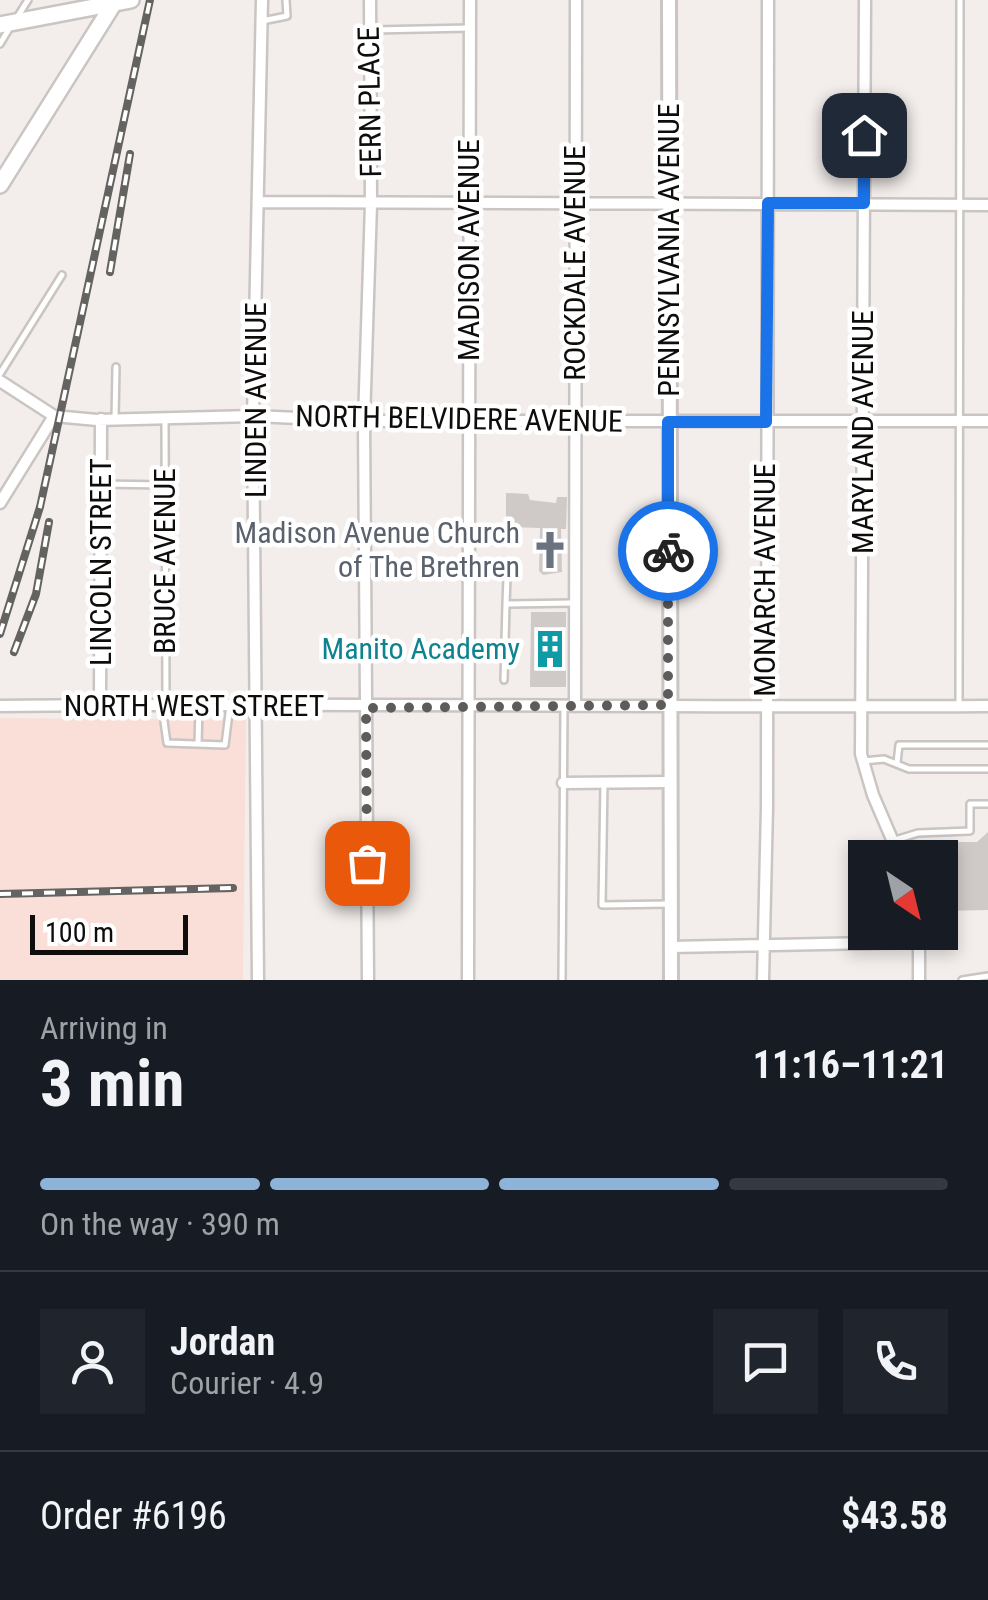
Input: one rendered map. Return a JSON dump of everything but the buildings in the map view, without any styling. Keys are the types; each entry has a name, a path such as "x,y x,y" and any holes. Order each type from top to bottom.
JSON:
{"main road":[{"path":"7,24 94,4 123,2"},
{"path":"0,185 123,2"}],"street":[{"name":"FERN PLACE","path":"368,980 364,421 371,204 370,0"},
{"name":"MADISON AVENUE","path":"468,980 470,0"},
{"name":"ROCKDALE AVENUE","path":"569,705 576,602 576,0"},
{"name":"PENNSYLVANIA AVENUE","path":"669,0 670,980"},
{"name":"MONARCH AVENUE","path":"762,980 767,807 764,706 768,0"},
{"name":"MARYLAND AVENUE","path":"865,0 863,761 892,840"},
{"name":"LINDEN AVENUE","path":"258,980 259,706 253,416 265,1"},
{"path":"259,202 988,205"},
{"name":"NORTH BELVIDERE AVENUE","path":"0,378 54,416 101,420 253,416 364,421 988,421"},
{"path":"0,503 54,416"},
{"name":"LINCOLN STREET","path":"100,705 101,420"},
{"name":"NORTH WEST STREET","path":"0,706 668,705 862,710 988,706"},
{"path":"563,783 668,782"},
{"path":"671,947 761,948 848,942"},
{"path":"919,950 919,980"}],"lane":[{"path":"0,44 7,24 28,0"},
{"path":"262,21 287,16 286,0"},
{"path":"958,706 960,0"},
{"path":"368,30 470,28"},
{"path":"0,378 62,275"},
{"path":"115,419 116,367"},
{"name":"BRUCE AVENUE","path":"164,704 165,418"},
{"path":"101,484 165,485"},
{"path":"504,680 507,577"},
{"path":"506,604 576,602"},
{"path":"164,704 164,741 198,744 228,743 230,705"},
{"path":"198,744 200,705"},
{"name":"ROCKDALE AVENUE","path":"562,980 563,783 569,705"},
{"path":"897,763 899,745 988,745"},
{"path":"863,761 884,759 909,769 988,768"},
{"path":"604,783 602,905 670,904"},
{"path":"895,840 918,833 970,831 970,804 988,804"},
{"path":"962,980 988,976"}],"shaded area":[{"path":"0,718 246,720 243,980 0,980"}],"railway":[{"path":"0,634 40,507 150,0"},
{"path":"110,272 130,154"},
{"path":"14,652 36,594 49,522"},
{"path":"0,894 233,888"}],"way so far":[{"path":"367,863 366,708 668,705 668,551"}],"place":[{"name":"Madison Avenue Church of The Brethren","path":"550,550"},
{"name":"Manito Academy","path":"550,649"}],"route":[{"path":"668,551 668,422 766,422 768,203 864,203 864,135"}]}
